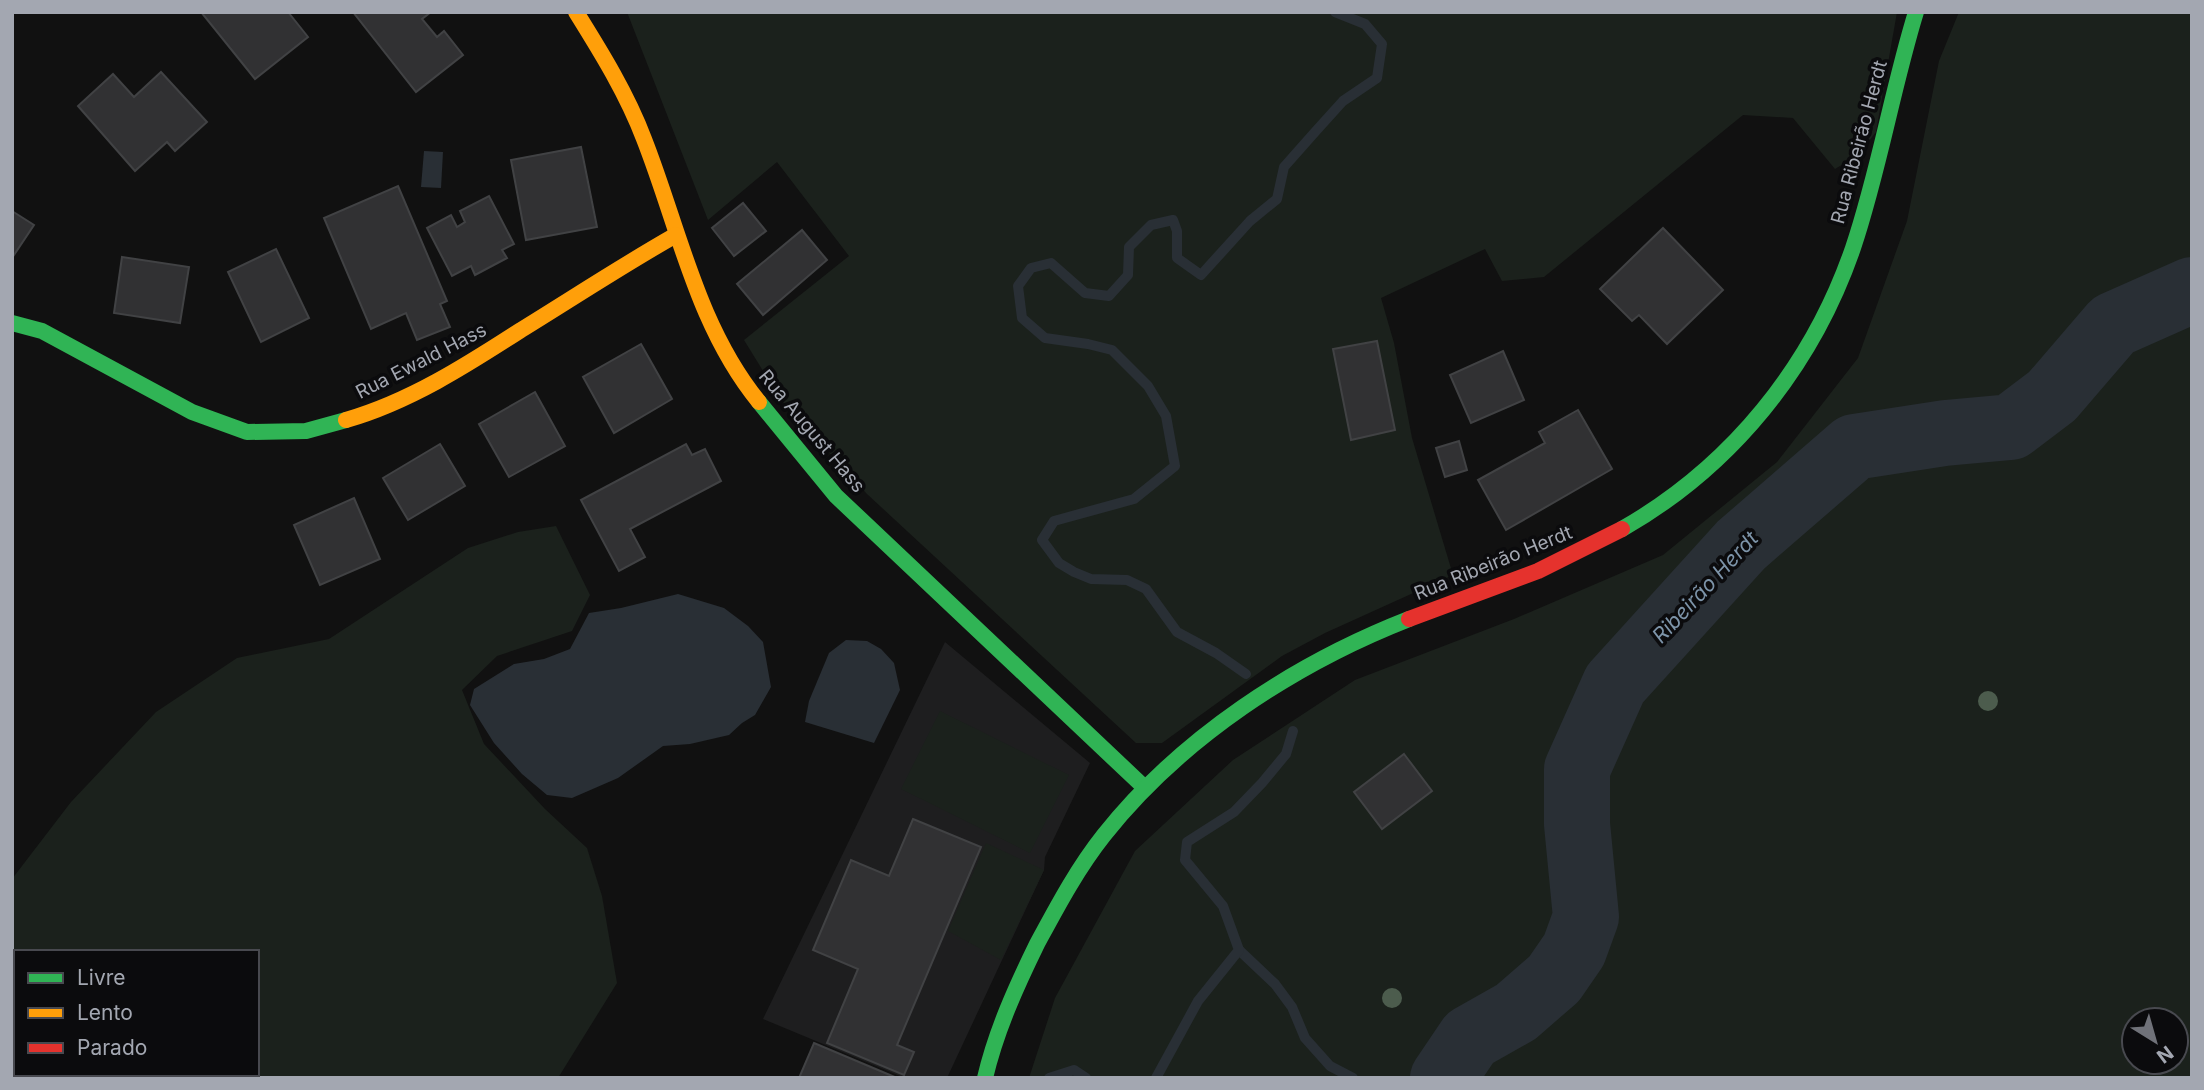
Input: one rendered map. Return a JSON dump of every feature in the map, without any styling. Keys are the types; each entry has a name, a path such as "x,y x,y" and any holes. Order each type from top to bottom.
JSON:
{"street":[{"name":"Rua August Hass","path":"576,12 605,58 644,138 676,235 708,319 744,384 836,496 1145,788"},
{"name":"Rua Ribeirão Herdt","path":"985,1078 1010,1003 1050,918 1094,848 1145,788 1198,742 1305,668 1371,634 1562,561 1646,516 1689,486 1743,435 1789,374 1826,313 1851,252 1874,180 1916,12"},
{"name":"Rua Ewald Hass","path":"12,323 43,331 192,412 247,432 306,431 370,413 460,369 630,261 676,235"}],"shaded area":[{"path":"627,12 1897,12 1876,132 1858,155 1835,169 1793,118 1743,115 1544,277 1502,281 1485,249 1381,298 1394,343 1412,438 1453,575 1325,633 1282,656 1162,743 1136,743 867,494 781,400 744,340 849,256 777,162 708,220"},
{"path":"1959,12 2192,12 2192,1078 1029,1078 1055,998 1135,851 1233,760 1355,680 1514,619 1663,555 1777,462 1858,358 1907,221 1939,61"},
{"path":"424,151 443,152 441,188 421,187"},
{"path":"556,526 590,595 572,631 497,656 462,690 484,744 545,809 587,848 602,896 617,983 558,1078 12,1078 12,879 71,802 156,712 237,658 329,639 468,548 518,532"},
{"path":"678,594 724,608 748,626 763,642 771,687 755,715 729,735 690,744 663,746 618,778 572,798 547,795 522,774 494,743 470,705 474,689 514,664 544,659 570,649 589,613"},
{"path":"846,640 867,641 881,649 894,663 900,690 874,743 805,722 809,701 829,653"},
{"path":"945,642 1090,763 1045,857 1044,870 947,1078 905,1078 763,1019"},
{"path":"940,711 1069,775 1030,853 901,789"},
{"path":"986,843 1044,870 1001,960 948,931"}],"building":[{"path":"201,12 288,12 308,37 255,79"},
{"path":"353,12 431,12 422,19 437,37 444,31 463,55 416,92"},
{"path":"161,72 207,122 175,151 167,142 135,171 78,106 113,74 134,97"},
{"path":"581,147 597,227 526,240 511,160"},
{"path":"398,186 447,301 440,304 450,327 417,340 406,313 371,329 324,218"},
{"path":"489,196 514,244 502,250 507,258 475,275 471,266 452,276 427,228 451,215 457,227 465,222 460,211"},
{"path":"743,203 766,231 734,256 712,228"},
{"path":"12,211 34,225 12,258"},
{"path":"1663,228 1723,290 1667,344 1639,315 1632,321 1600,289"},
{"path":"802,230 827,260 763,315 737,284"},
{"path":"276,249 309,318 261,342 228,272"},
{"path":"122,257 189,267 180,323 114,313"},
{"path":"1377,341 1395,430 1351,440 1333,349"},
{"path":"641,344 672,399 614,433 583,377"},
{"path":"1503,351 1524,400 1471,423 1450,375"},
{"path":"535,392 565,446 509,477 479,424"},
{"path":"1578,410 1612,469 1506,530 1478,480 1545,443 1539,432"},
{"path":"1459,441 1467,470 1445,477 1436,448"},
{"path":"440,444 465,486 408,520 383,478"},
{"path":"686,444 692,455 705,449 721,481 630,529 645,557 619,571 581,500"},
{"path":"354,498 380,559 320,585 294,525"},
{"path":"1404,754 1432,791 1382,829 1354,792"},
{"path":"913,819 981,847 897,1045 914,1052 904,1075 827,1043 858,969 813,950 851,860 889,876"},
{"path":"814,1043 897,1078 799,1078"}],"waterway":[{"path":"1246,674 1216,653 1177,632 1146,589 1127,580 1091,579 1074,572 1059,563 1042,540 1054,521 1134,499 1175,466 1166,416 1148,386 1112,350 1045,338 1022,318 1018,286 1031,268 1051,263 1085,293 1109,296 1128,275 1129,247 1151,225 1173,220 1177,231 1177,258 1201,275 1250,221 1277,199 1284,167 1315,132 1343,101 1377,78 1382,44 1365,24 1335,12"},
{"name":"Ribeirão Herdt","path":"1443,1078 1470,1038 1516,1012 1554,979 1574,950 1586,917 1577,824 1577,769 1615,684 1741,545 1854,447 1945,433 2011,427 2052,396 2113,325 2192,290"},
{"path":"1156,1078 1198,1001 1239,950 1223,906 1185,860 1187,842 1234,812 1262,783 1286,754 1293,731"},
{"path":"1239,950 1275,984 1292,1007 1305,1038 1330,1066 1353,1078"},
{"path":"1049,1078 1074,1070 1086,1078"}],"traffic: fast":[{"path":"1622,529 1662,504 1698,476 1732,444 1763,410 1791,373 1815,333 1836,292 1853,248 1916,12"},
{"path":"12,323 42,331 192,412 247,432 306,431 346,420"},
{"path":"759,402 836,496 1145,788"},
{"path":"985,1078 1007,1010 1037,944 1085,861 1134,800 1204,736 1242,708 1324,658 1409,619"}],"traffic: slow":[{"path":"576,12 630,106 691,275 720,341 759,402"},
{"path":"346,420 392,403 437,381 676,235"}],"traffic: jam":[{"path":"1409,619 1538,571 1622,529"}]}
